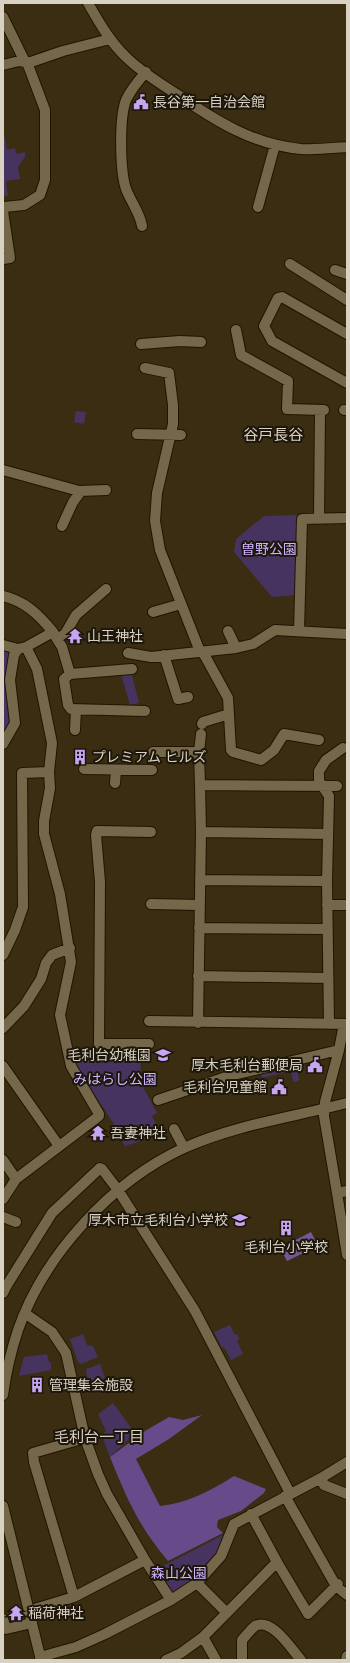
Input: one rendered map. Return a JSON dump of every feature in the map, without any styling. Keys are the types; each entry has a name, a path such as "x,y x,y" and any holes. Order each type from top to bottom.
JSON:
{"street":[{"path":"88,3 110,39 126,58 165,87 224,125 239,133 275,144 305,149 347,147"},
{"path":"3,17 25,62 28,65 46,110 45,180 40,195 24,205 4,208 3,210 10,258 3,259"},
{"path":"3,66 19,61 31,62 64,50 110,39"},
{"path":"142,226 124,181 122,125 123,110 130,91 146,72"},
{"path":"258,207 275,144"},
{"path":"290,264 347,300"},
{"path":"335,270 347,274"},
{"path":"347,334 282,297 278,298 264,326 272,341 347,383"},
{"path":"236,330 241,355 288,381 287,409 322,410 319,518"},
{"path":"141,344 180,341 201,342"},
{"path":"145,368 166,372 169,374 174,405 176,435 156,493 155,521 160,550 199,649 202,651 226,694 229,714 231,750 233,752 261,760 274,750 284,734 319,740"},
{"path":"137,434 176,435"},
{"path":"3,470 81,491 106,490"},
{"path":"62,526 73,502 81,491"},
{"path":"299,631 302,519 347,518"},
{"path":"3,744 15,723 10,680 14,655 22,648 65,634 76,615 106,589"},
{"path":"3,596 20,602 34,611 55,636 62,647 70,674"},
{"path":"154,612 181,604"},
{"path":"128,653 151,657 236,648 253,644 275,630 324,634 347,634"},
{"path":"228,631 236,648"},
{"path":"3,645 22,648 36,669 49,723 52,743 49,772 50,788 44,821 44,834 60,894 70,948 71,962 60,1015 69,1062 99,1114 99,1116 16,1179 3,1199"},
{"path":"164,655 179,703 188,697"},
{"path":"132,668 70,674 64,679 68,705 71,709 145,711"},
{"path":"75,730 76,709"},
{"path":"198,1023 201,832 199,752 203,722 229,714"},
{"path":"329,1024 327,881 329,796 319,781 319,771 330,756 343,746"},
{"path":"152,752 199,752"},
{"path":"84,769 152,770"},
{"path":"116,770 116,783"},
{"path":"3,955 15,930 22,907 22,773 49,772"},
{"path":"200,785 337,786"},
{"path":"149,1044 99,1044 100,882 96,835 98,831 151,832"},
{"path":"201,832 328,834"},
{"path":"200,880 327,881"},
{"path":"151,904 199,905"},
{"path":"327,905 347,906"},
{"path":"199,928 327,929"},
{"path":"3,1028 24,1006 41,978 46,963 52,955 70,948"},
{"path":"198,976 328,978"},
{"path":"149,1021 198,1023 345,1024 325,1102 324,1116 342,1192 347,1255"},
{"path":"158,1100 229,1076 339,1050"},
{"path":"3,1066 59,1146"},
{"path":"3,1395 5,1375 19,1329 44,1276 62,1250 84,1224 118,1190 152,1166 184,1148 228,1132 347,1103"},
{"path":"174,1129 184,1148"},
{"path":"3,1160 16,1179"},
{"path":"3,1293 7,1284 52,1213 100,1168 118,1190 195,1311 287,1494 337,1585 347,1595"},
{"path":"3,1217 16,1222"},
{"path":"26,1314 40,1322 52,1332 66,1353 85,1438 107,1494 145,1560 171,1600"},
{"path":"74,1596 34,1462 33,1453 85,1438"},
{"path":"3,1508 40,1659 76,1647 105,1634 171,1600 197,1583 221,1556 234,1524 347,1462"},
{"path":"320,1478 324,1485 347,1494"},
{"path":"49,1511 59,1508"},
{"path":"251,1514 308,1614 337,1585"},
{"path":"28,1611 74,1596 145,1560"},
{"path":"166,1660 181,1653 203,1637 277,1562"},
{"path":"197,1583 227,1613"},
{"path":"3,1619 6,1629 32,1623"},
{"path":"242,1660 242,1640 255,1626 262,1625 269,1626 278,1632 301,1660"},
{"path":"203,1637 216,1660"},
{"path":"346,1660 347,1656"}],"green space":[{"path":"3,137 5,137 7,150 15,148 16,154 25,152 25,157 18,167 20,179 6,181 8,196 3,196"},
{"path":"76,411 86,412 84,424 74,422"},
{"name":"曽野公園","path":"298,515 297,595 272,597 234,552 236,539 264,516"},
{"path":"3,648 8,649 11,655 12,721 3,736"},
{"path":"128,673 132,675 139,703 130,705 121,674"},
{"name":"みはらし公園","path":"72,1049 140,1051 141,1083 157,1113 152,1116 159,1130 138,1142 125,1146 112,1126 114,1124 75,1065"},
{"path":"298,1064 301,1072 298,1073 298,1081 293,1082 291,1071 262,1078 261,1073"},
{"path":"230,1325 235,1335 237,1334 240,1339 237,1341 243,1354 231,1360 224,1347 222,1348 214,1332"},
{"path":"83,1334 87,1345 93,1346 98,1357 81,1364 78,1362 70,1339"},
{"path":"47,1354 49,1362 51,1362 51,1370 19,1376 24,1357"},
{"path":"100,1364 105,1378 88,1385 86,1369"},
{"path":"113,1403 135,1433 110,1457 102,1436 106,1431 98,1414"},
{"name":"森山公園","path":"227,1533 216,1557 211,1564 186,1586 175,1592 171,1592 157,1569"}],"shaded area":[{"path":"311,1232 318,1246 287,1261 280,1248"},
{"path":"202,1415 169,1439 136,1459 160,1506 180,1502 198,1496 217,1487 234,1476 266,1489 264,1493 241,1511 218,1520 217,1527 223,1533 168,1561 141,1524 110,1457 145,1431 169,1417 183,1420"}],"place":[{"name":"長谷第一自治会館","path":"141,102"},
{"name":"山王神社","path":"75,636"},
{"name":"プレミアム ヒルズ","path":"80,757"},
{"name":"毛利台幼稚園","path":"163,1055"},
{"name":"厚木毛利台郵便局","path":"315,1065"},
{"name":"毛利台児童館","path":"279,1087"},
{"name":"吾妻神社","path":"98,1133"},
{"name":"厚木市立毛利台小学校","path":"240,1220"},
{"name":"毛利台小学校","path":"286,1228"},
{"name":"管理集会施設","path":"37,1385"},
{"name":"稲荷神社","path":"16,1613"}],"district":[{"name":"谷戸長谷","path":"273,435"},
{"name":"毛利台一丁目","path":"99,1437"}]}
